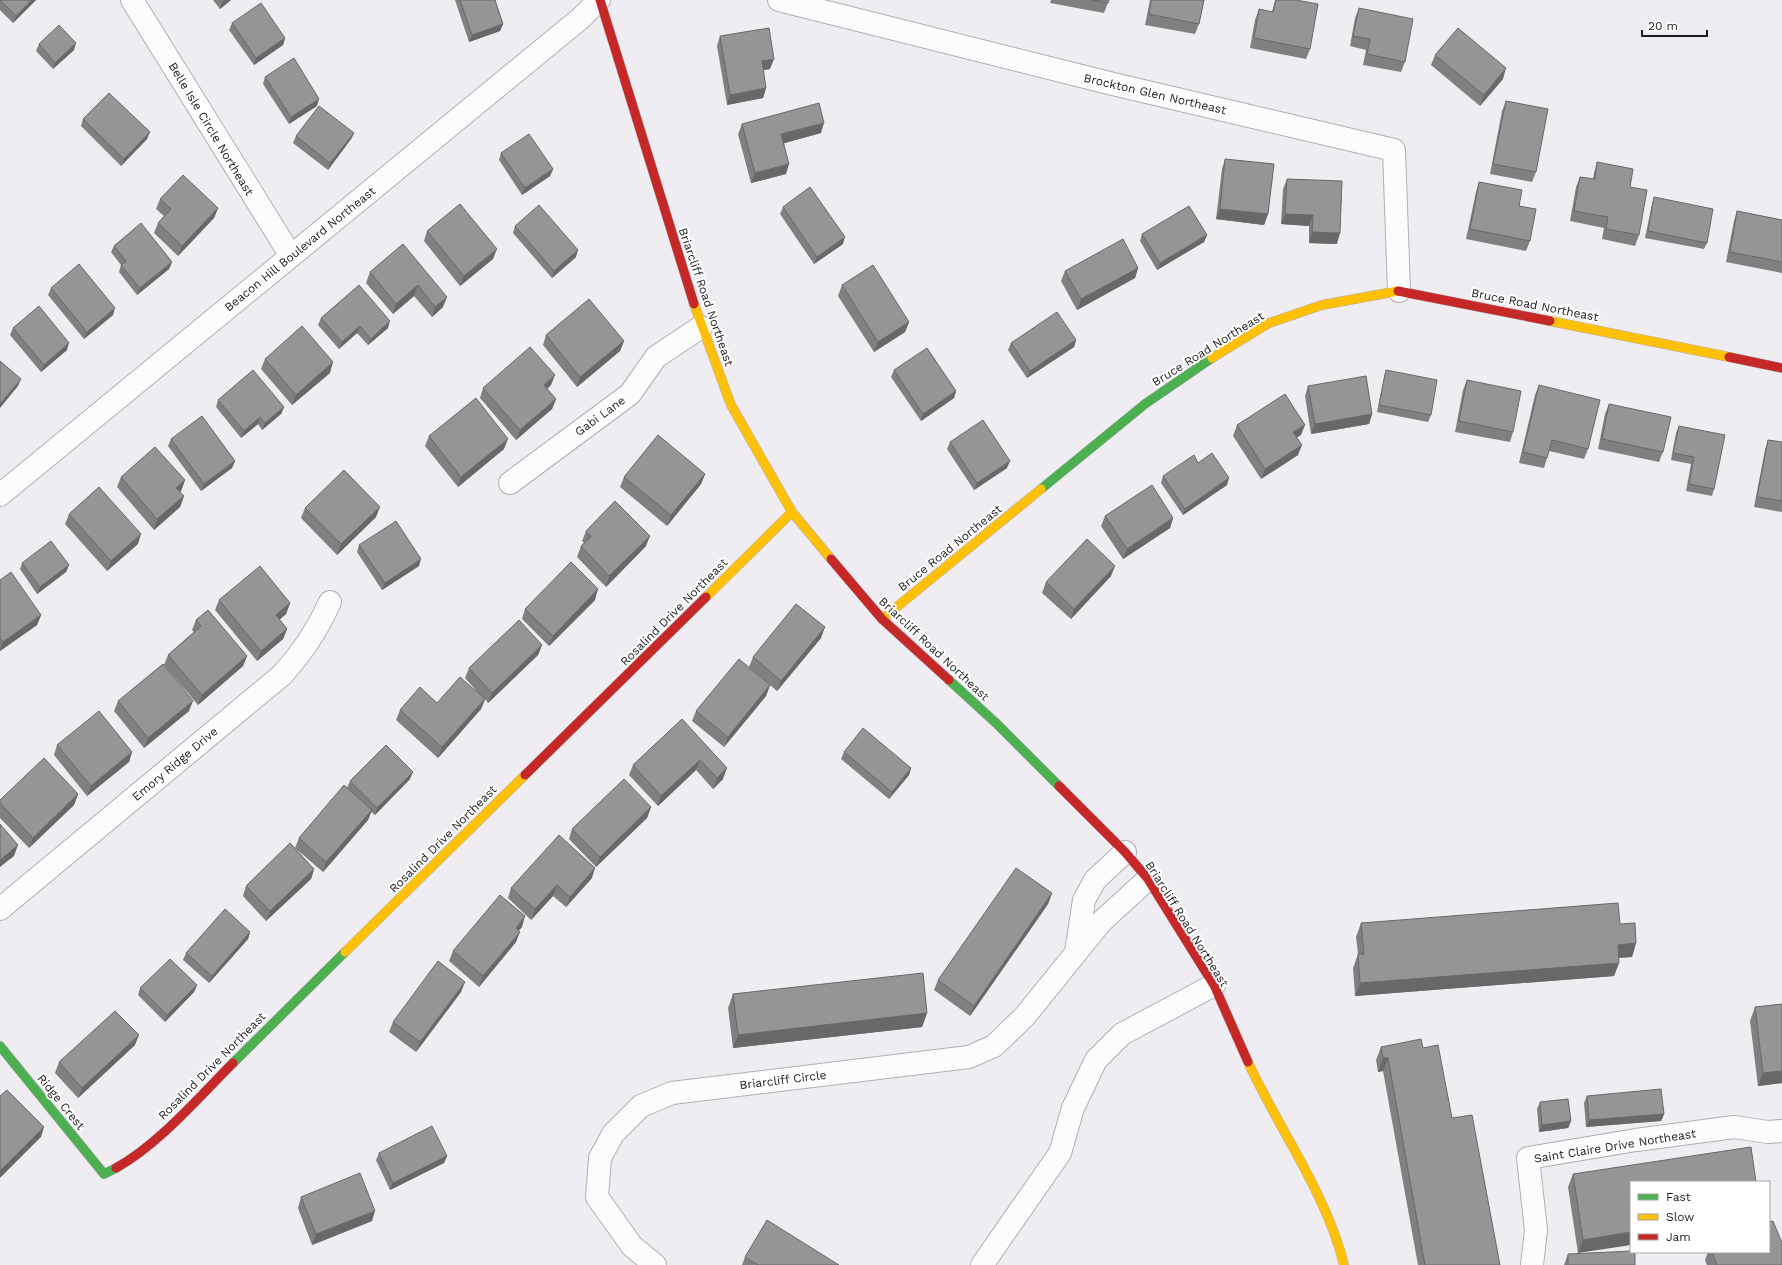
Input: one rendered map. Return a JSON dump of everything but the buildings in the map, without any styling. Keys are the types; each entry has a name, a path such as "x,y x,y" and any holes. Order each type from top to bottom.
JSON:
{"street":[{"name":"Belle Isle Circle Northeast","path":"132,0 291,256"},
{"name":"Beacon Hill Boulevard Northeast","path":"0,495 582,18 599,0"},
{"name":"Briarcliff Road Northeast","path":"599,0 701,327 731,405 792,512 882,619 997,724 1125,852 1148,879 1214,985 1250,1065 1310,1180 1339,1244 1344,1265"},
{"name":"Brockton Glen Northeast","path":"779,0 1113,84 1394,150 1398,291"},
{"name":"Bruce Road Northeast","path":"882,619 1145,404 1213,357 1269,323 1322,305 1398,291 1782,368"},
{"name":"Gabi Lane","path":"510,483 630,394 656,358 701,327"},
{"name":"Rosalind Drive Northeast","path":"104,1174 132,1159 166,1130 792,512"},
{"name":"Emory Ridge Drive","path":"0,909 282,675 297,659 321,623 330,602"},
{"name":"Briarcliff Circle","path":"1076,952 1084,900 1095,880 1125,852"},
{"name":"Briarcliff Circle","path":"655,1265 632,1246 598,1197 600,1158 613,1134 641,1106 672,1093 969,1058 994,1046 1025,1016 1101,922 1148,879"},
{"path":"982,1265 1060,1153 1073,1108 1096,1060 1122,1034 1214,985"},
{"name":"Ridge Crest","path":"0,1046 104,1174"},
{"name":"Saint Claire Drive Northeast","path":"1532,1265 1536,1230 1528,1158 1636,1140 1734,1127 1768,1132 1782,1131"}],"traffic: fast":[{"path":"1041,489 1145,404 1212,358"},
{"path":"949,680 997,724 1059,786"},
{"path":"233,1063 345,952"},
{"path":"0,1046 104,1174 116,1168"}],"traffic: slow":[{"path":"1212,358 1269,323 1322,305 1398,291"},
{"path":"694,304 731,405 792,512 831,559"},
{"path":"1550,321 1729,357"},
{"path":"882,619 1041,489"},
{"path":"706,597 792,512"},
{"path":"345,952 525,775"},
{"path":"1248,1062 1314,1187 1326,1213 1344,1265"}],"traffic: jam":[{"path":"600,0 694,304"},
{"path":"1398,291 1550,321"},
{"path":"1729,357 1782,368"},
{"path":"831,559 882,619 949,680"},
{"path":"525,775 706,597"},
{"path":"1059,786 1125,852 1148,879 1214,985 1248,1062"},
{"path":"116,1168 132,1158 163,1134 233,1063"}]}
